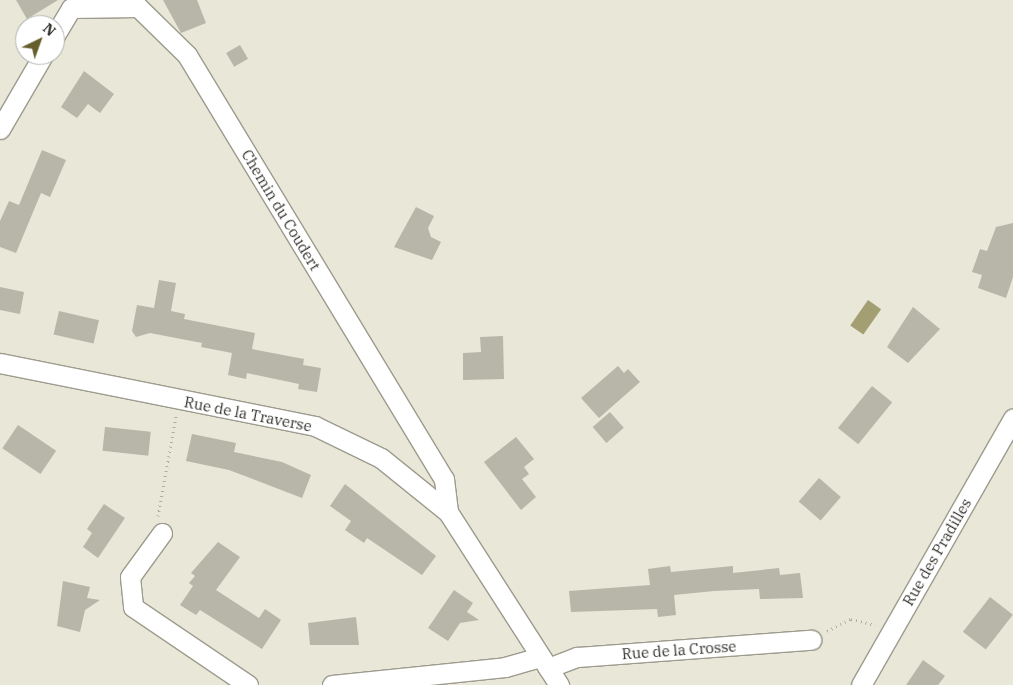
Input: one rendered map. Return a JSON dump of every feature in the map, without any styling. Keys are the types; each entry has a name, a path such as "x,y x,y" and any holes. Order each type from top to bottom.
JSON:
{"street":[{"name":"Chemin du Coudert","path":"69,4 138,7 187,54 444,480 448,512"},
{"path":"0,129 37,65"},
{"name":"Rue de la Traverse","path":"0,363 179,401 315,426 381,458 448,512 475,548 559,685"},
{"name":"Rue des Pradilles","path":"861,685 1013,418"},
{"path":"162,533 130,577 133,607 248,685"},
{"name":"Rue de la Crosse","path":"332,685 577,658 811,640"}],"path":[{"path":"162,533 157,510 179,401"},
{"path":"811,640 851,619 891,633"}],"shaded area":[{"path":"868,300 881,309 863,335 850,325"}],"building":[{"path":"16,0 58,0 34,15 25,15"},
{"path":"163,0 197,0 206,23 181,33"},
{"path":"240,45 248,59 234,67 226,53"},
{"path":"84,71 114,94 100,113 88,104 77,118 61,107"},
{"path":"42,150 66,160 50,197 41,193 16,253 0,247 0,221 9,201 19,205"},
{"path":"416,207 434,216 428,228 431,237 441,242 432,260 394,247"},
{"path":"1013,223 1013,277 1006,298 978,288 982,275 972,272 980,249 987,251 996,227"},
{"path":"159,280 176,283 171,311 185,314 184,319 255,333 252,349 304,359 303,365 321,368 317,392 298,389 299,384 247,373 246,379 228,375 232,353 201,347 202,343 150,333 136,337 132,331 137,305 154,308"},
{"path":"0,287 24,292 20,314 0,310"},
{"path":"913,307 940,329 908,363 887,347"},
{"path":"59,311 99,320 94,344 54,334"},
{"path":"503,336 504,379 463,380 463,353 481,352 480,337"},
{"path":"618,366 624,373 628,369 640,382 599,418 581,398"},
{"path":"872,386 892,402 858,444 838,428"},
{"path":"610,412 624,428 606,443 593,427"},
{"path":"18,425 56,451 40,474 2,448"},
{"path":"105,427 151,432 148,456 102,451"},
{"path":"192,434 236,443 234,452 282,462 311,475 302,498 229,470 186,461"},
{"path":"516,437 534,459 524,467 529,474 522,479 536,497 521,510 484,462"},
{"path":"819,478 841,497 821,520 799,501"},
{"path":"345,484 436,556 422,575 367,538 364,543 345,530 351,521 330,506"},
{"path":"104,504 125,518 98,558 83,547 92,533 87,529"},
{"path":"218,542 240,557 216,590 259,618 265,609 281,620 262,649 200,610 196,615 180,605 193,586 189,583 195,576 191,573"},
{"path":"670,566 671,572 733,566 733,573 779,568 780,575 800,573 803,598 760,599 759,589 714,591 674,595 676,615 658,617 657,609 571,612 569,591 650,585 648,569"},
{"path":"63,581 90,587 87,598 100,600 85,610 80,632 57,626"},
{"path":"454,590 473,603 467,612 479,620 460,623 448,641 428,628"},
{"path":"990,597 1013,615 986,650 963,632"},
{"path":"356,617 359,645 310,645 308,623"},
{"path":"923,660 945,676 938,685 906,685"}]}
